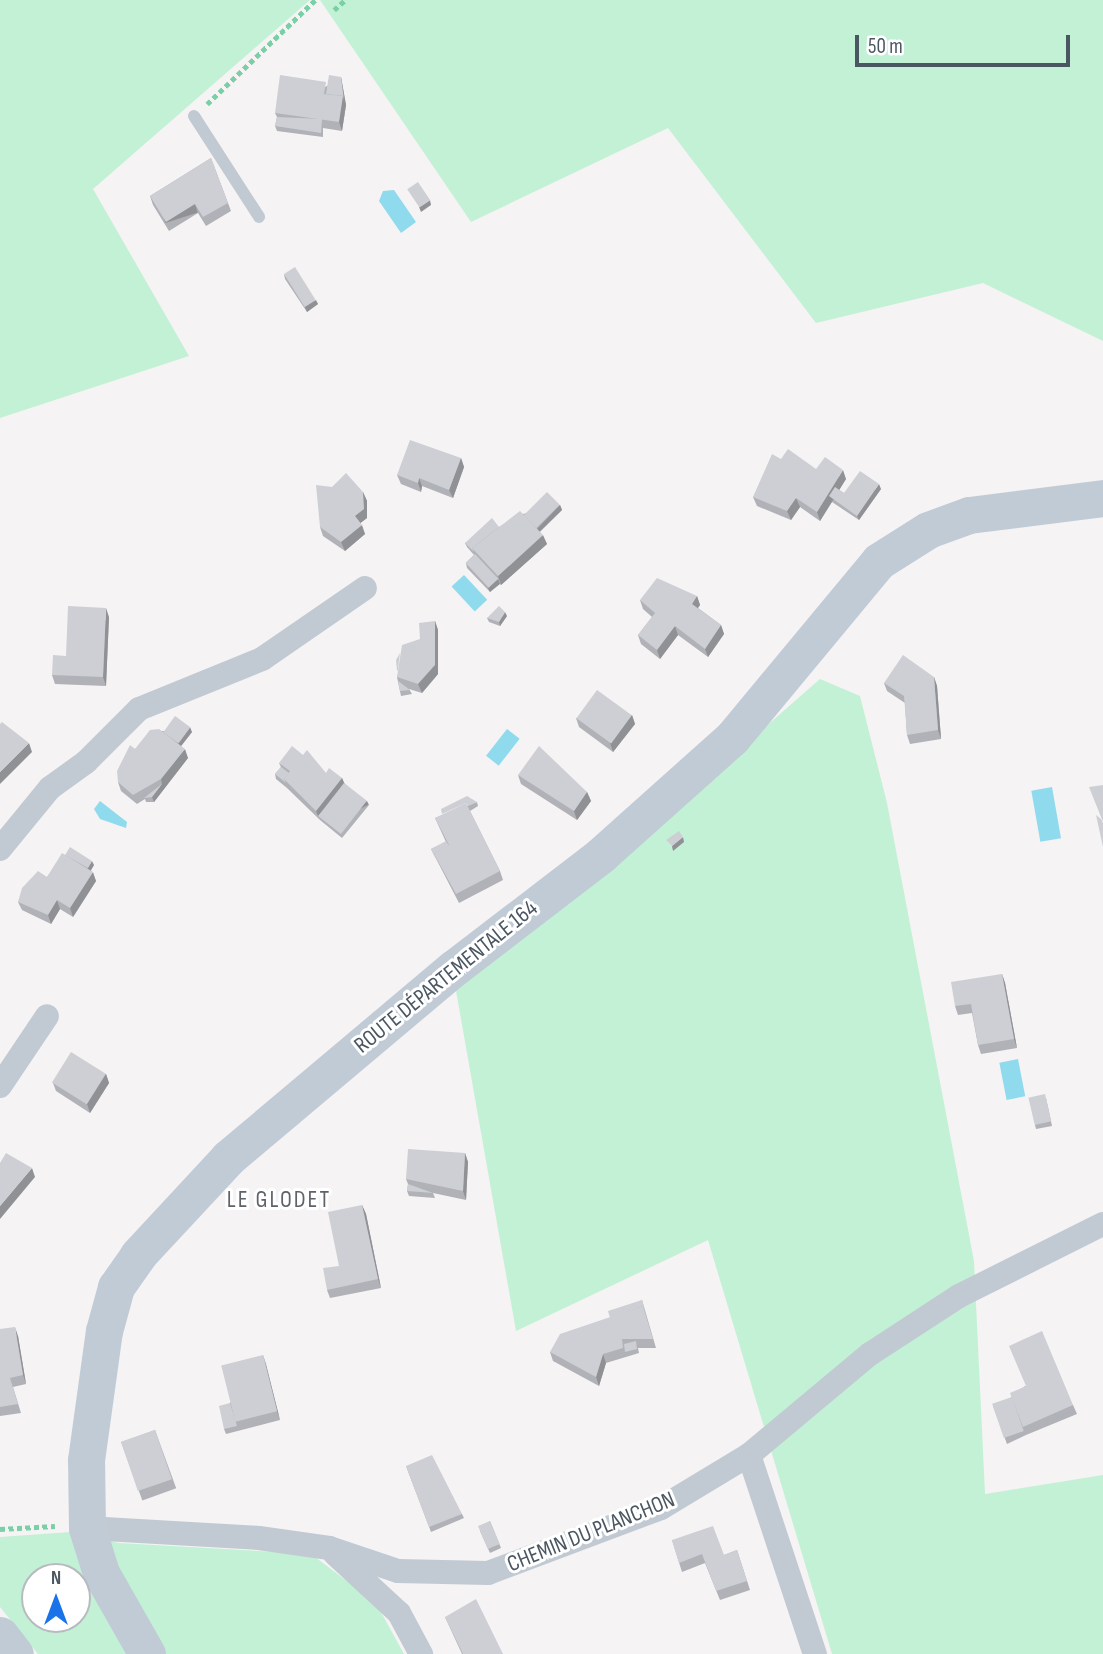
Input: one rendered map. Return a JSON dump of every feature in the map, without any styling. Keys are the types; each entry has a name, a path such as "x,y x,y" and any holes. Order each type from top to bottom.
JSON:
{"street":[{"name":"ROUTE DÉPARTEMENTALE 164","path":"147,1654 101,1573 87,1528 87,1446 116,1287 177,1207 329,1071 601,855 732,738 879,561 928,530 969,515 1103,498"},
{"path":"0,849 50,788 86,762 139,709 262,659 365,588"},
{"path":"0,1086 47,1016"},
{"name":"CHEMIN DU PLANCHON","path":"87,1528 329,1548 398,1572 488,1573 662,1508 748,1455 881,1347 959,1297 1103,1224"},
{"path":"748,1455 815,1654"},
{"path":"329,1548 398,1613 421,1654"},
{"path":"0,1634 15,1654"}],"lane":[{"path":"194,116 259,217"}],"path":[{"path":"194,116 314,0"},
{"path":"334,10 345,0"},
{"path":"0,1529 87,1528"}],"green space":[{"path":"0,0 310,0 93,189 189,356 0,418"},
{"path":"320,0 1103,0 1103,341 983,283 816,323 668,128 471,222"},
{"path":"820,679 860,696 887,803 974,1261 985,1494 1103,1475 1103,1654 832,1654 708,1240 516,1331 455,985 560,907"},
{"path":"71,1532 119,1543 311,1554 376,1603 404,1654 38,1654 21,1633 91,1633 91,1563 21,1563 21,1633 0,1607 0,1537"}],"water":[{"path":"394,190 416,222 401,233 379,201 383,191"},
{"path":"464,575 487,600 475,611 452,587"},
{"path":"507,729 520,739 499,766 486,756"},
{"path":"1052,787 1061,838 1040,842 1031,791"},
{"path":"100,801 127,822 126,828 100,819 94,809"},
{"path":"1018,1059 1025,1096 1007,1100 999,1063"}],"building":[{"path":"280,75 326,82 324,94 343,96 339,122 275,113"},
{"path":"329,75 341,77 344,100 343,96 326,94"},
{"path":"277,117 322,119 321,133 275,126"},
{"path":"211,158 228,203 203,217 195,204 166,222 150,196"},
{"path":"418,182 430,200 420,208 407,189"},
{"path":"295,267 316,300 305,307 284,274"},
{"path":"410,440 461,458 449,490 419,478 418,483 397,475"},
{"path":"788,449 816,469 825,457 843,470 817,512 796,498 787,511 753,497 772,454 781,459"},
{"path":"860,471 879,484 857,516 829,496 835,487 844,493"},
{"path":"346,473 363,492 364,509 355,516 362,525 341,542 320,527 316,485 332,487"},
{"path":"547,492 560,505 536,528 524,515"},
{"path":"520,511 543,535 498,576 472,548"},
{"path":"492,518 499,527 472,548 474,552 465,543"},
{"path":"475,554 498,579 489,588 465,563"},
{"path":"657,578 697,596 692,604 721,625 705,649 675,626 657,650 638,635 655,613 640,600"},
{"path":"68,606 106,608 103,677 52,675 53,655 66,656"},
{"path":"499,606 505,612 499,622 487,618"},
{"path":"435,621 435,665 418,684 397,677 402,645 420,639 419,623"},
{"path":"400,653 398,670 397,671 396,660"},
{"path":"903,655 934,677 938,730 907,735 904,696 884,683"},
{"path":"398,681 410,690 400,691"},
{"path":"597,690 632,715 611,744 576,718"},
{"path":"175,716 190,727 179,743 163,732"},
{"path":"2,722 29,743 0,772 0,724"},
{"path":"159,729 185,749 161,779 133,795 118,782 117,771 130,745 135,749 150,730"},
{"path":"292,746 303,755 307,750 326,773 329,768 342,778 316,811 284,779 290,771 279,763"},
{"path":"539,746 587,792 574,811 518,775"},
{"path":"281,767 289,773 284,779 286,783 275,774"},
{"path":"344,783 367,801 341,834 318,816"},
{"path":"162,784 152,797 144,798"},
{"path":"1103,785 1103,822 1089,787"},
{"path":"467,796 477,802 468,806 466,803 442,814 441,809"},
{"path":"466,803 500,871 456,894 434,854 449,845 435,818"},
{"path":"1096,815 1103,823 1103,847"},
{"path":"679,831 683,837 672,846 666,840"},
{"path":"446,841 449,846 434,854 435,858 431,849"},
{"path":"70,847 92,861 88,868 65,855"},
{"path":"62,853 93,872 70,908 57,900 48,915 18,902 22,888 38,871 47,877"},
{"path":"1002,974 1014,1039 978,1045 971,1004 955,1006 951,982"},
{"path":"71,1052 106,1074 87,1104 52,1083"},
{"path":"1045,1094 1051,1121 1035,1125 1028,1098"},
{"path":"408,1149 465,1153 463,1191 406,1179"},
{"path":"6,1153 32,1168 0,1206 0,1163"},
{"path":"408,1184 433,1193 407,1191"},
{"path":"362,1205 378,1279 327,1290 323,1268 339,1266 328,1212"},
{"path":"642,1300 645,1311 643,1306 610,1318 608,1311"},
{"path":"643,1306 653,1339 622,1339 623,1348 603,1354 596,1377 550,1352 560,1334"},
{"path":"15,1327 23,1375 10,1378 18,1404 0,1407 0,1329"},
{"path":"1042,1331 1073,1405 1023,1427 1010,1393 1026,1386 1009,1346"},
{"path":"636,1341 637,1349 625,1352 624,1344"},
{"path":"263,1355 277,1411 235,1422 221,1365"},
{"path":"1012,1397 1024,1431 1004,1438 992,1404"},
{"path":"230,1403 237,1426 224,1429 219,1406"},
{"path":"155,1430 172,1479 138,1491 121,1442"},
{"path":"432,1455 462,1514 429,1527 406,1466"},
{"path":"490,1521 500,1544 488,1549 478,1526"},
{"path":"713,1526 724,1555 737,1550 747,1581 716,1591 702,1554 679,1563 672,1540"},
{"path":"476,1599 503,1654 463,1654 445,1617"}],"district":[{"name":"LE GLODET","path":"279,1200"}]}
